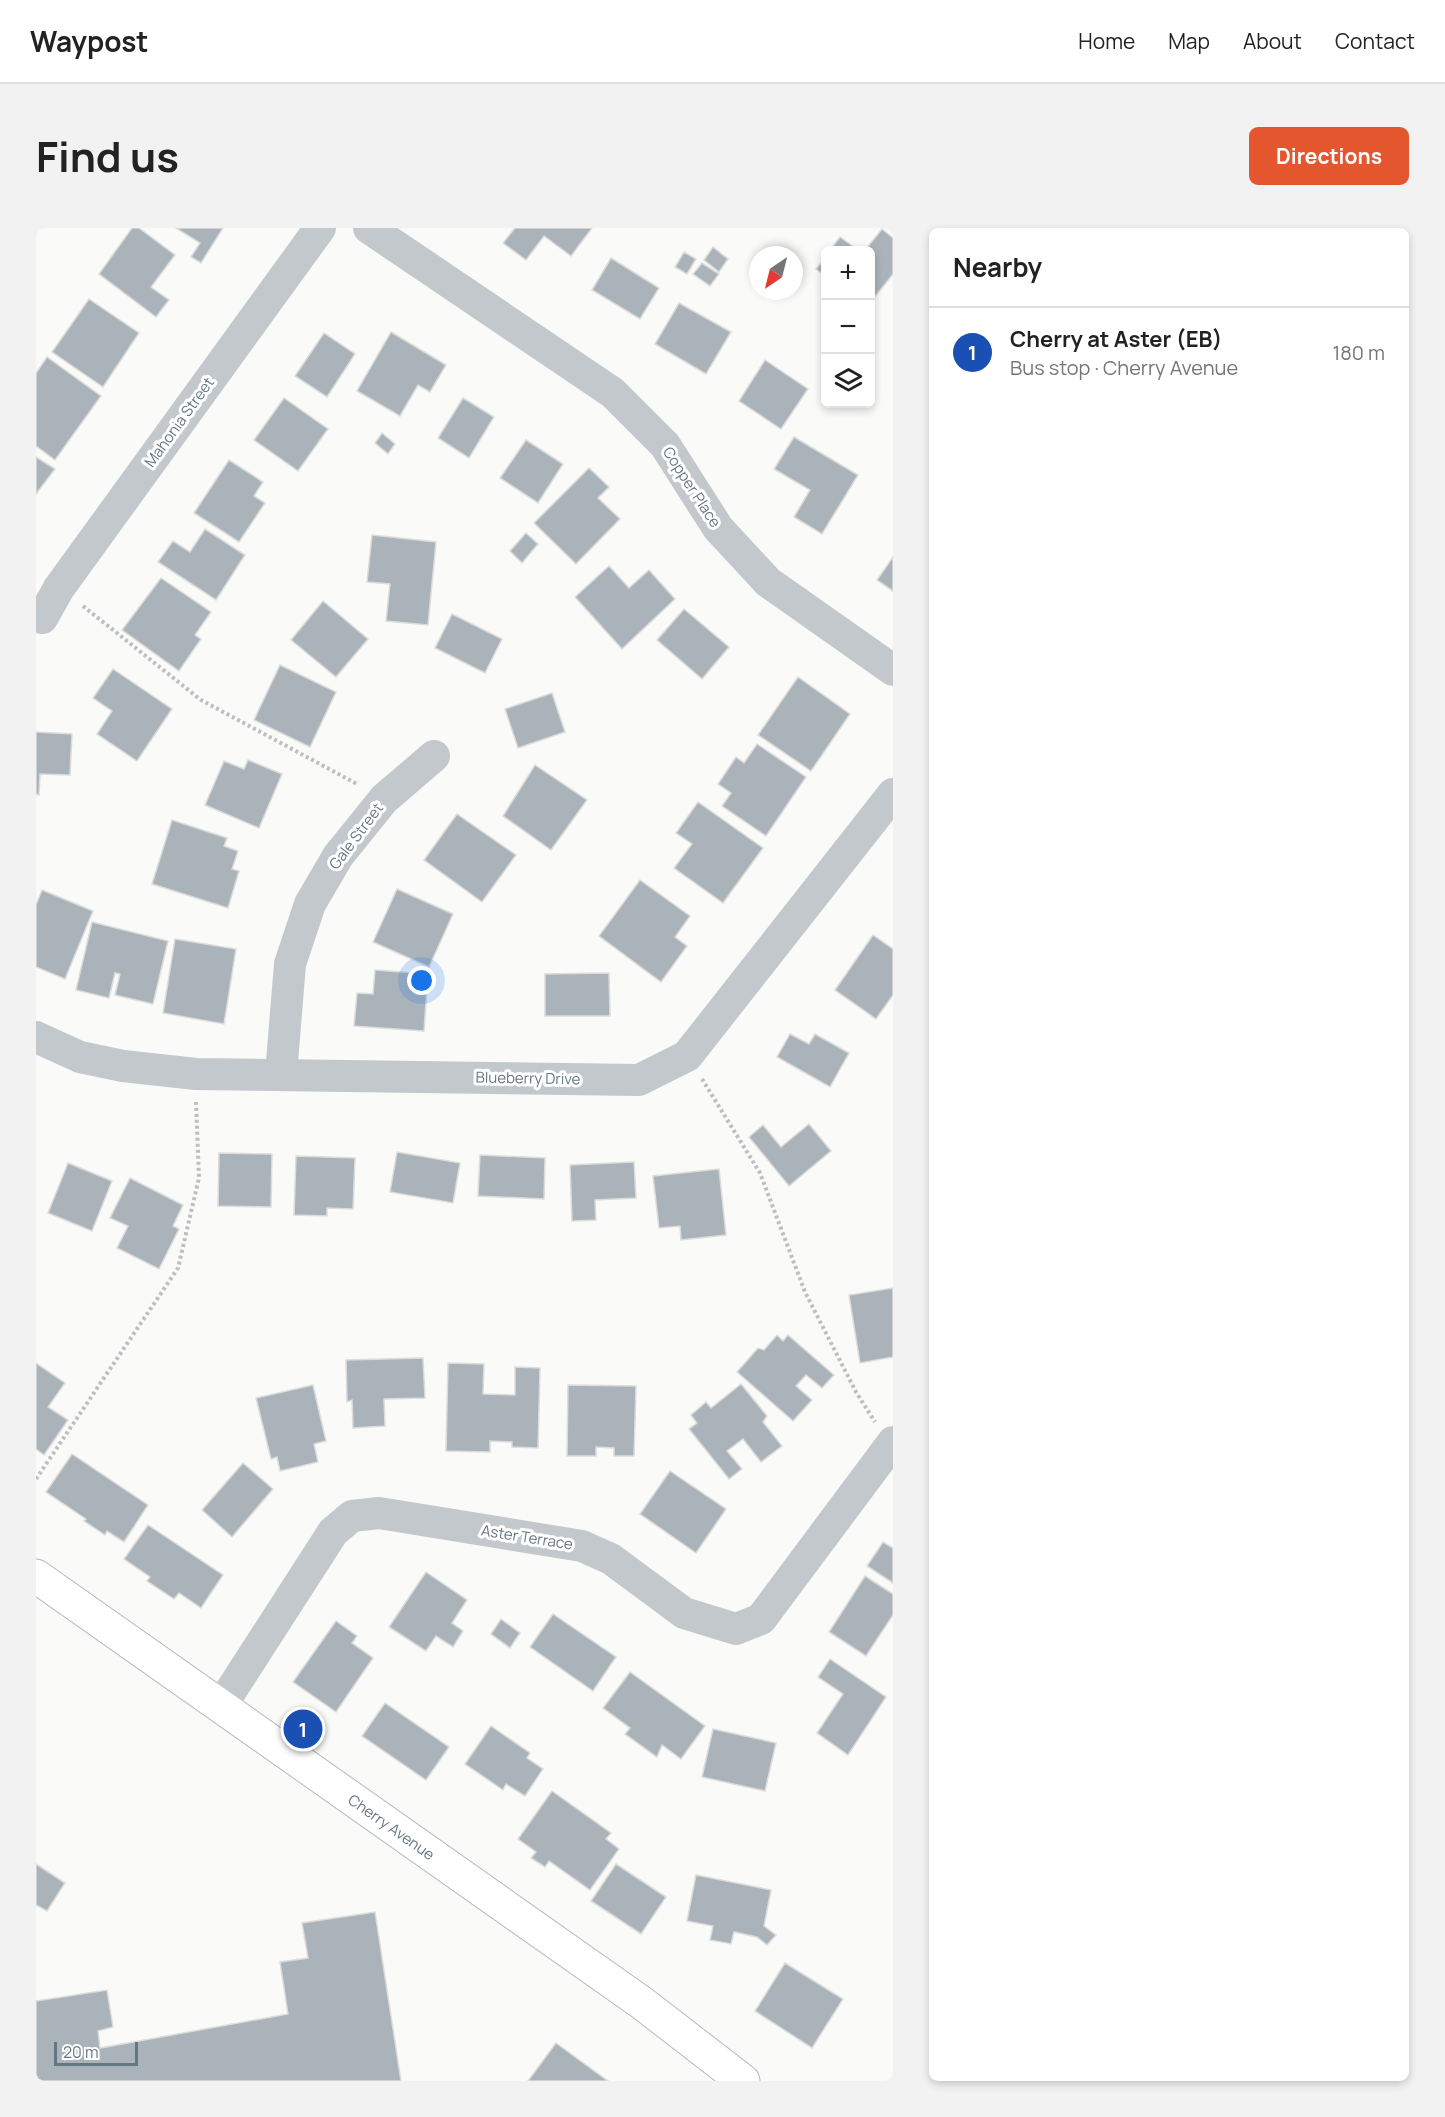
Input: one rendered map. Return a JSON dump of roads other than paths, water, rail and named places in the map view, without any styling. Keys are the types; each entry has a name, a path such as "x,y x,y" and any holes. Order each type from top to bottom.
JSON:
{"street":[{"name":"Mahonia Street","path":"42,618 59,588 320,228"},
{"name":"Copper Place","path":"369,228 613,393 665,445 717,528 768,582 893,670"},
{"name":"Gale Street","path":"281,1074 290,964 310,904 338,856 384,799 434,756"},
{"name":"Blueberry Drive","path":"36,1037 91,1059 123,1066 196,1074 639,1080 687,1056 893,794"},
{"name":"Aster Terrace","path":"221,1706 333,1532 352,1516 379,1513 582,1546 611,1559 684,1613 736,1629 761,1619 893,1442"},
{"name":"Cherry Avenue","path":"36,1576 642,2003 743,2081"}],"place":[{"name":"Cherry at Aster (EB)","path":"303,1729"}]}
